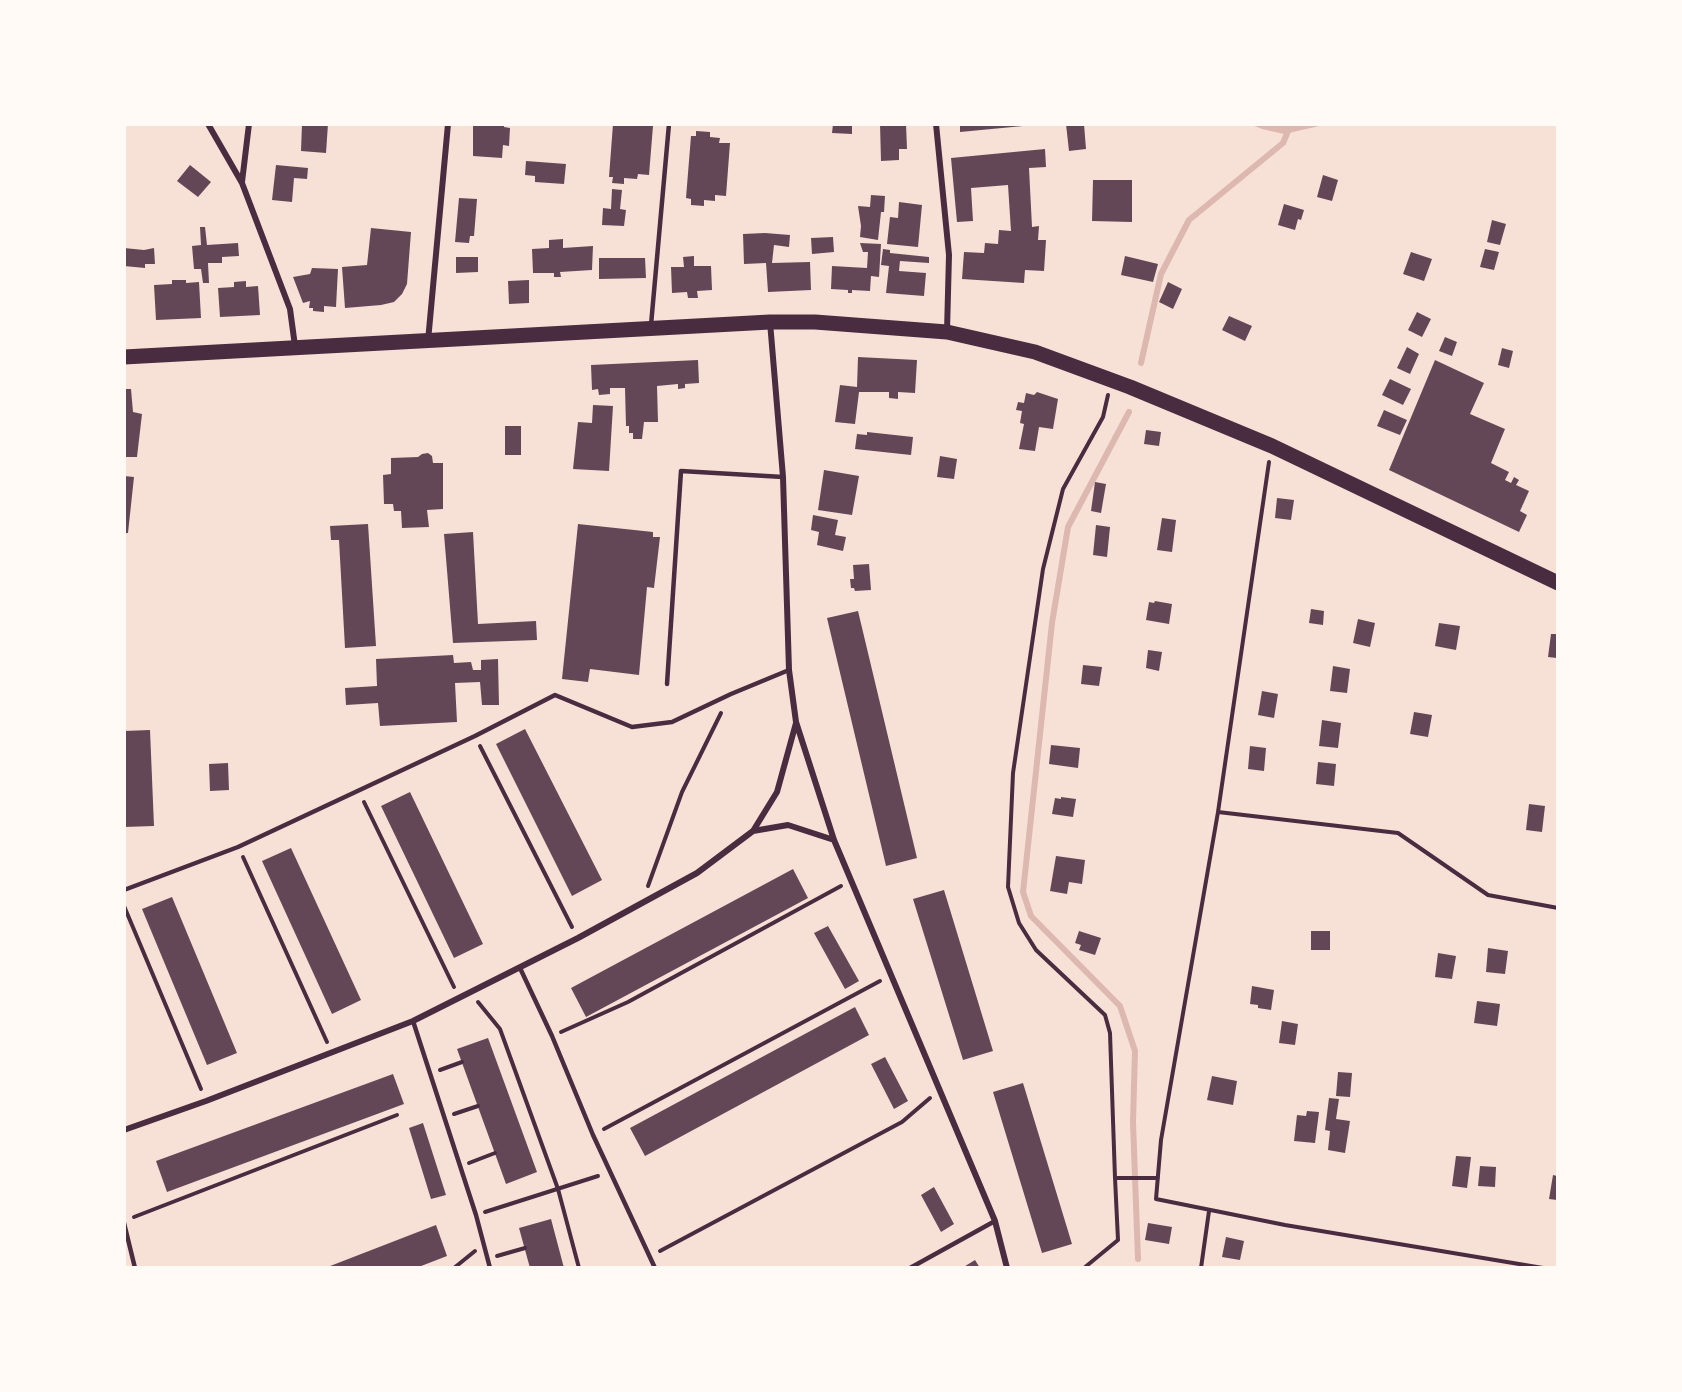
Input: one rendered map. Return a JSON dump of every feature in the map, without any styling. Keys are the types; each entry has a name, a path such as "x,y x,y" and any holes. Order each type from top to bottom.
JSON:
{"main road":[{"path":"124,357 770,322 815,322 947,332 1035,352 1112,380 1272,446 1557,583"}],"street":[{"path":"208,124 242,183 290,309 295,349"},
{"path":"242,183 249,124"},
{"path":"428,342 448,124"},
{"path":"936,124 949,255 947,332"},
{"path":"770,322 783,477 789,670 796,722 834,840 994,1221 1007,1268"},
{"path":"124,1130 206,1101 412,1021 578,938 697,873 753,831 777,792 796,722"},
{"path":"753,831 788,825 834,840"}],"lane":[{"path":"651,329 669,124"},
{"path":"667,684 681,471 783,477"},
{"path":"124,890 238,846 475,736 555,695 632,727 672,722 789,670"},
{"path":"520,968 552,1036 593,1136 655,1268"},
{"path":"412,1021 476,1215 490,1268"},
{"path":"910,1268 994,1221"},
{"path":"124,1222 135,1268"}],"path":[{"path":"1084,1268 1118,1240 1110,1033 1105,1015 1036,950 1018,923 1008,887 1013,773 1043,569 1063,489 1103,417 1112,380"},
{"path":"1272,446 1218,812 1161,1140 1156,1199 1209,1211 1543,1268"},
{"path":"640,905 682,792 731,694"},
{"path":"475,736 578,938"},
{"path":"358,789 460,998"},
{"path":"1218,812 1398,833 1488,895 1557,908"},
{"path":"238,846 332,1053"},
{"path":"552,1036 628,1002 850,881"},
{"path":"124,906 206,1101"},
{"path":"593,1136 891,975"},
{"path":"470,993 500,1029 558,1189 579,1268"},
{"path":"430,1074 462,1062"},
{"path":"649,1257 902,1122 939,1091"},
{"path":"445,1118 478,1106"},
{"path":"124,1222 398,1115"},
{"path":"460,1166 495,1153"},
{"path":"476,1215 610,1172"},
{"path":"1115,1178 1158,1178"},
{"path":"1201,1268 1209,1211"},
{"path":"454,1268 484,1244"},
{"path":"488,1258 525,1248"}],"shaded area":[{"path":"1252,124 1324,125 1284,134"}],"building":[{"path":"302,124 328,124 326,153 301,151"},
{"path":"473,124 504,124 504,127 510,128 509,146 503,145 502,158 473,156"},
{"path":"613,124 653,126 649,175 638,174 637,179 624,178 624,184 612,183 613,177 609,177"},
{"path":"833,124 852,124 852,134 832,133"},
{"path":"880,124 906,124 907,149 899,149 899,160 881,161"},
{"path":"960,124 1023,124 1023,126 960,132"},
{"path":"1066,124 1084,124 1086,149 1069,151"},
{"path":"696,131 710,132 710,137 720,138 719,143 730,143 726,196 715,195 715,201 704,200 704,206 691,205 691,199 686,198 691,136 696,136"},
{"path":"1045,149 1046,167 1029,168 1032,227 1039,226 1038,240 1046,240 1044,271 1025,270 1024,283 962,279 964,252 984,253 985,243 998,244 999,230 1011,231 1008,185 971,188 973,221 957,222 951,158"},
{"path":"526,161 566,164 564,184 535,182 535,176 525,175"},
{"path":"190,165 211,182 198,197 177,181"},
{"path":"276,165 308,168 307,179 294,178 292,202 272,200"},
{"path":"1323,175 1338,180 1332,201 1317,197"},
{"path":"1093,180 1132,180 1132,222 1092,221"},
{"path":"612,189 622,190 620,209 626,210 624,226 602,225 603,208 611,209"},
{"path":"871,195 885,196 878,240 860,237 858,206 870,207"},
{"path":"459,198 477,199 474,236 470,236 469,243 455,242"},
{"path":"899,202 922,205 918,247 887,244 890,217 898,218"},
{"path":"1284,204 1304,210 1295,230 1278,225"},
{"path":"1492,220 1506,224 1500,245 1487,242"},
{"path":"200,227 205,227 207,245 238,243 239,256 222,257 222,263 208,263 209,283 203,283 201,269 194,269 192,246 201,245"},
{"path":"371,228 411,232 407,284 402,294 394,302 345,308 342,267 367,265"},
{"path":"743,234 790,235 789,247 774,245 772,263 810,262 811,290 768,292 766,263 744,264"},
{"path":"833,237 834,252 812,254 811,238"},
{"path":"563,239 563,248 593,246 592,270 560,272 561,277 554,277 554,273 533,273 532,249 549,248 549,240"},
{"path":"860,243 881,244 879,277 871,276 870,291 852,290 852,293 848,293 848,290 831,289 832,266 867,268 868,252 863,252"},
{"path":"124,248 144,250 154,248 155,264 145,264 145,268 124,266"},
{"path":"883,249 890,250 890,253 929,257 929,263 900,261 899,271 926,273 924,296 886,293 889,266 881,265"},
{"path":"1485,249 1499,252 1494,270 1480,267"},
{"path":"1411,252 1432,259 1424,281 1403,274"},
{"path":"694,256 694,266 711,266 712,290 697,291 698,298 688,298 687,292 672,293 671,267 684,267 683,257"},
{"path":"1125,256 1158,264 1153,282 1121,275"},
{"path":"456,257 478,257 478,272 456,273"},
{"path":"599,258 645,258 646,278 599,279"},
{"path":"312,268 338,269 336,307 324,306 324,312 313,311 313,308 309,308 310,301 303,303 293,277 310,274"},
{"path":"172,280 186,280 186,283 199,282 201,318 156,320 154,285 172,284"},
{"path":"529,280 529,303 509,304 508,281"},
{"path":"246,281 246,287 258,286 260,315 220,317 218,288 234,287 234,282"},
{"path":"1168,282 1182,289 1173,309 1159,302"},
{"path":"1417,312 1431,319 1422,337 1408,330"},
{"path":"1229,316 1252,326 1245,341 1222,330"},
{"path":"1445,337 1457,342 1452,356 1439,351"},
{"path":"1407,347 1419,354 1410,374 1397,368"},
{"path":"1502,348 1513,351 1509,368 1498,365"},
{"path":"858,357 917,360 915,393 898,392 898,399 889,398 889,392 859,392 855,424 835,422 840,385 857,387"},
{"path":"698,360 699,383 685,384 685,388 678,389 678,384 657,386 658,422 644,422 642,439 633,439 633,433 629,433 629,426 626,426 625,388 610,388 610,394 599,395 598,389 592,390 591,365"},
{"path":"1435,360 1484,383 1470,414 1505,429 1491,463 1509,472 1505,480 1511,483 1514,477 1519,480 1516,485 1529,491 1520,511 1527,515 1519,532 1389,470"},
{"path":"1390,379 1411,389 1403,405 1382,395"},
{"path":"124,389 131,389 133,412 142,414 137,457 124,457"},
{"path":"1037,392 1058,399 1053,429 1039,427 1035,451 1019,449 1024,424 1020,423 1022,411 1016,410 1018,402 1024,403 1026,393 1034,395"},
{"path":"593,405 613,406 609,471 573,469 578,422 592,423"},
{"path":"1384,410 1407,420 1400,435 1377,426"},
{"path":"505,426 521,426 521,455 505,455"},
{"path":"1146,430 1161,432 1159,446 1144,444"},
{"path":"867,432 913,437 911,455 855,449 857,434 867,435"},
{"path":"428,453 432,456 433,463 443,463 443,509 427,510 429,527 402,528 401,511 394,511 393,504 384,504 383,475 391,474 391,458 418,457"},
{"path":"940,456 957,459 954,479 937,477"},
{"path":"824,470 859,476 852,515 818,510"},
{"path":"124,476 134,477 128,533 124,533"},
{"path":"1095,482 1106,484 1101,513 1091,511"},
{"path":"1277,498 1294,500 1291,520 1275,518"},
{"path":"813,515 838,520 835,535 846,537 843,551 817,545 819,532 811,530"},
{"path":"1162,518 1176,520 1172,552 1157,550"},
{"path":"368,524 376,646 345,648 339,540 331,540 330,526"},
{"path":"578,524 653,532 653,537 660,537 654,588 647,587 639,675 590,669 588,682 562,679"},
{"path":"1096,525 1110,527 1107,557 1093,555"},
{"path":"473,532 478,624 536,621 537,640 453,643 444,534"},
{"path":"869,564 871,590 855,591 851,588 850,579 854,579 853,565"},
{"path":"1155,601 1172,604 1169,624 1146,620 1149,602 1154,603"},
{"path":"1311,609 1324,611 1323,625 1309,623"},
{"path":"858,611 917,858 886,866 827,618"},
{"path":"1358,619 1375,623 1370,647 1353,643"},
{"path":"1439,623 1460,626 1456,650 1435,646"},
{"path":"1551,634 1557,634 1557,658 1548,657"},
{"path":"1148,650 1162,652 1159,671 1146,668"},
{"path":"453,655 454,663 471,662 473,670 481,670 481,660 498,659 499,705 482,705 480,682 455,683 457,722 380,726 378,703 346,705 345,688 377,686 376,659"},
{"path":"1083,665 1102,667 1099,686 1081,684"},
{"path":"1333,666 1350,669 1347,693 1330,691"},
{"path":"1262,691 1278,694 1274,718 1258,715"},
{"path":"1414,712 1432,715 1428,737 1410,734"},
{"path":"1322,720 1341,723 1338,748 1319,746"},
{"path":"525,729 602,880 572,896 496,744"},
{"path":"150,730 154,826 124,827 124,731"},
{"path":"1051,745 1080,748 1078,768 1049,764"},
{"path":"1250,746 1266,748 1264,771 1248,769"},
{"path":"1318,762 1336,764 1334,786 1316,784"},
{"path":"228,763 229,790 210,791 209,764"},
{"path":"410,792 483,944 454,958 381,806"},
{"path":"1061,797 1076,799 1073,817 1052,814 1055,798 1061,799"},
{"path":"1529,804 1545,806 1542,832 1526,830"},
{"path":"291,848 361,1000 332,1014 262,861"},
{"path":"1056,856 1085,860 1082,884 1069,882 1067,894 1050,891"},
{"path":"793,869 808,898 586,1017 571,988"},
{"path":"944,890 993,1051 963,1060 913,899"},
{"path":"172,897 237,1053 207,1065 142,909"},
{"path":"828,926 859,981 845,989 814,933"},
{"path":"1079,931 1101,938 1095,955 1079,950 1081,945 1075,943"},
{"path":"1311,931 1330,931 1330,950 1311,950"},
{"path":"1488,948 1508,951 1505,974 1486,972"},
{"path":"1438,953 1456,956 1452,979 1435,977"},
{"path":"1252,986 1274,990 1271,1010 1250,1004"},
{"path":"1477,1001 1500,1004 1497,1026 1474,1023"},
{"path":"855,1007 869,1035 645,1156 630,1128"},
{"path":"1282,1021 1298,1024 1295,1045 1279,1043"},
{"path":"488,1038 537,1172 506,1184 457,1049"},
{"path":"885,1057 908,1101 894,1109 871,1064"},
{"path":"1338,1072 1352,1073 1350,1097 1336,1096"},
{"path":"393,1074 404,1104 167,1192 156,1161"},
{"path":"1212,1076 1237,1081 1233,1105 1207,1100"},
{"path":"1023,1083 1072,1244 1042,1253 993,1092"},
{"path":"1329,1098 1339,1099 1336,1119 1350,1121 1345,1153 1328,1150 1330,1131 1325,1130"},
{"path":"1307,1111 1319,1112 1315,1143 1294,1141 1297,1115 1306,1116"},
{"path":"423,1123 446,1195 431,1199 409,1128"},
{"path":"1456,1156 1471,1157 1467,1188 1452,1186"},
{"path":"1480,1166 1496,1167 1495,1187 1478,1186"},
{"path":"1553,1175 1557,1176 1557,1200 1549,1199"},
{"path":"934,1187 954,1224 941,1232 921,1195"},
{"path":"551,1219 564,1268 530,1268 519,1228"},
{"path":"1148,1223 1172,1227 1169,1244 1145,1240"},
{"path":"436,1225 447,1256 416,1268 325,1268"},
{"path":"1226,1237 1244,1241 1240,1260 1222,1257"},
{"path":"975,1260 980,1268 962,1268"}],"waterway":[{"path":"1141,363 1161,274 1189,220 1283,143 1291,124"},
{"path":"1129,412 1068,527 1052,623 1023,892 1031,916 1120,1006 1135,1051 1133,1122 1138,1259"}]}
